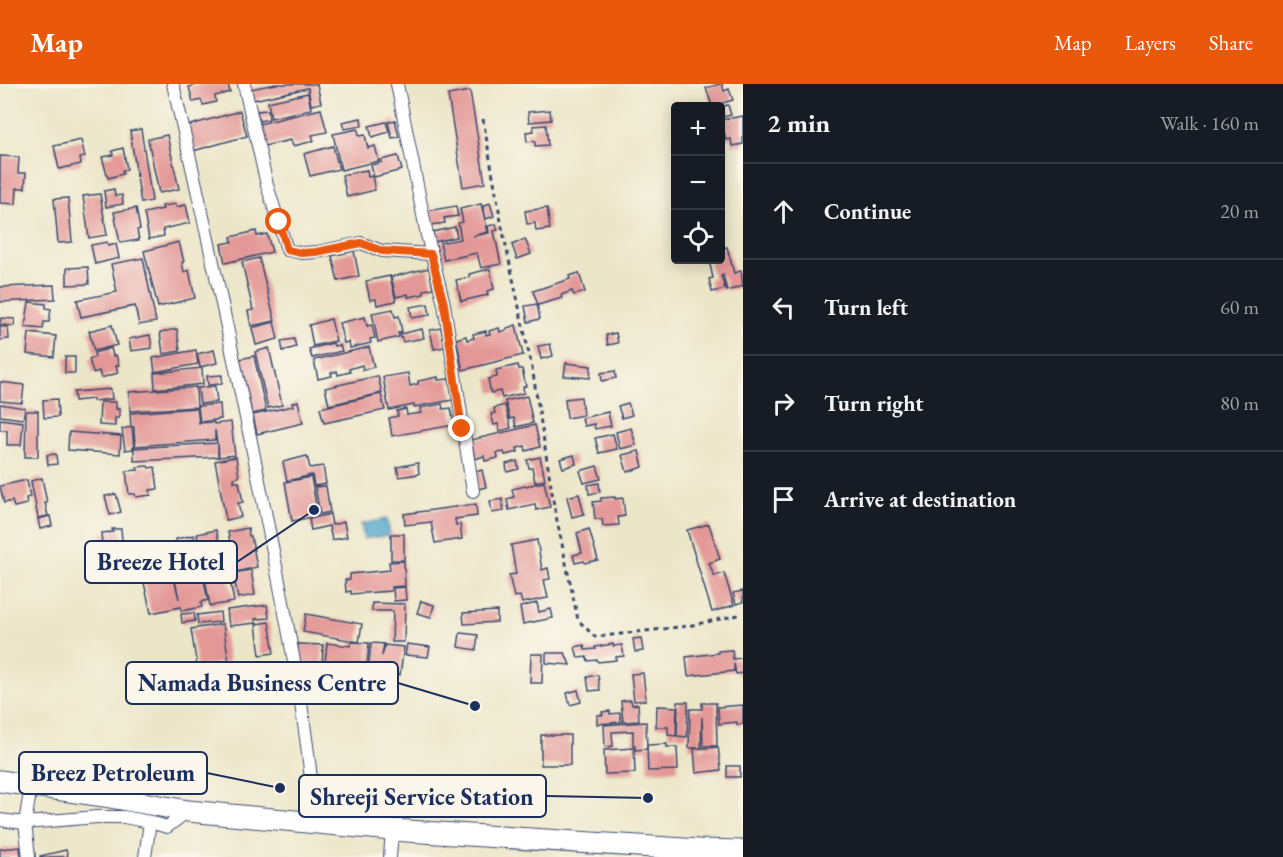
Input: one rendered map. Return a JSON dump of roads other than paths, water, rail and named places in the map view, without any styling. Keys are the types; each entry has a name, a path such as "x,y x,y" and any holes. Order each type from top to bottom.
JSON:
{"highway":[{"path":"0,781 188,811 392,830 743,851"}],"street":[{"path":"173,84 224,309 295,661 315,822"},
{"path":"244,84 267,185 287,250 309,253 361,243 382,251 431,254"},
{"path":"397,84 431,254 444,304 473,491"},
{"path":"29,857 25,823 31,786"},
{"path":"0,820 25,823 124,817 167,827 188,811"},
{"path":"145,857 150,822"},
{"path":"390,857 392,830"}],"water":[{"path":"387,519 390,535 364,539 361,524"}],"place":[{"name":"Breeze Hotel","path":"314,510"},
{"name":"Namada Business Centre","path":"475,706"},
{"name":"Breez Petroleum","path":"280,788"},
{"name":"Shreeji Service Station","path":"648,798"}]}
